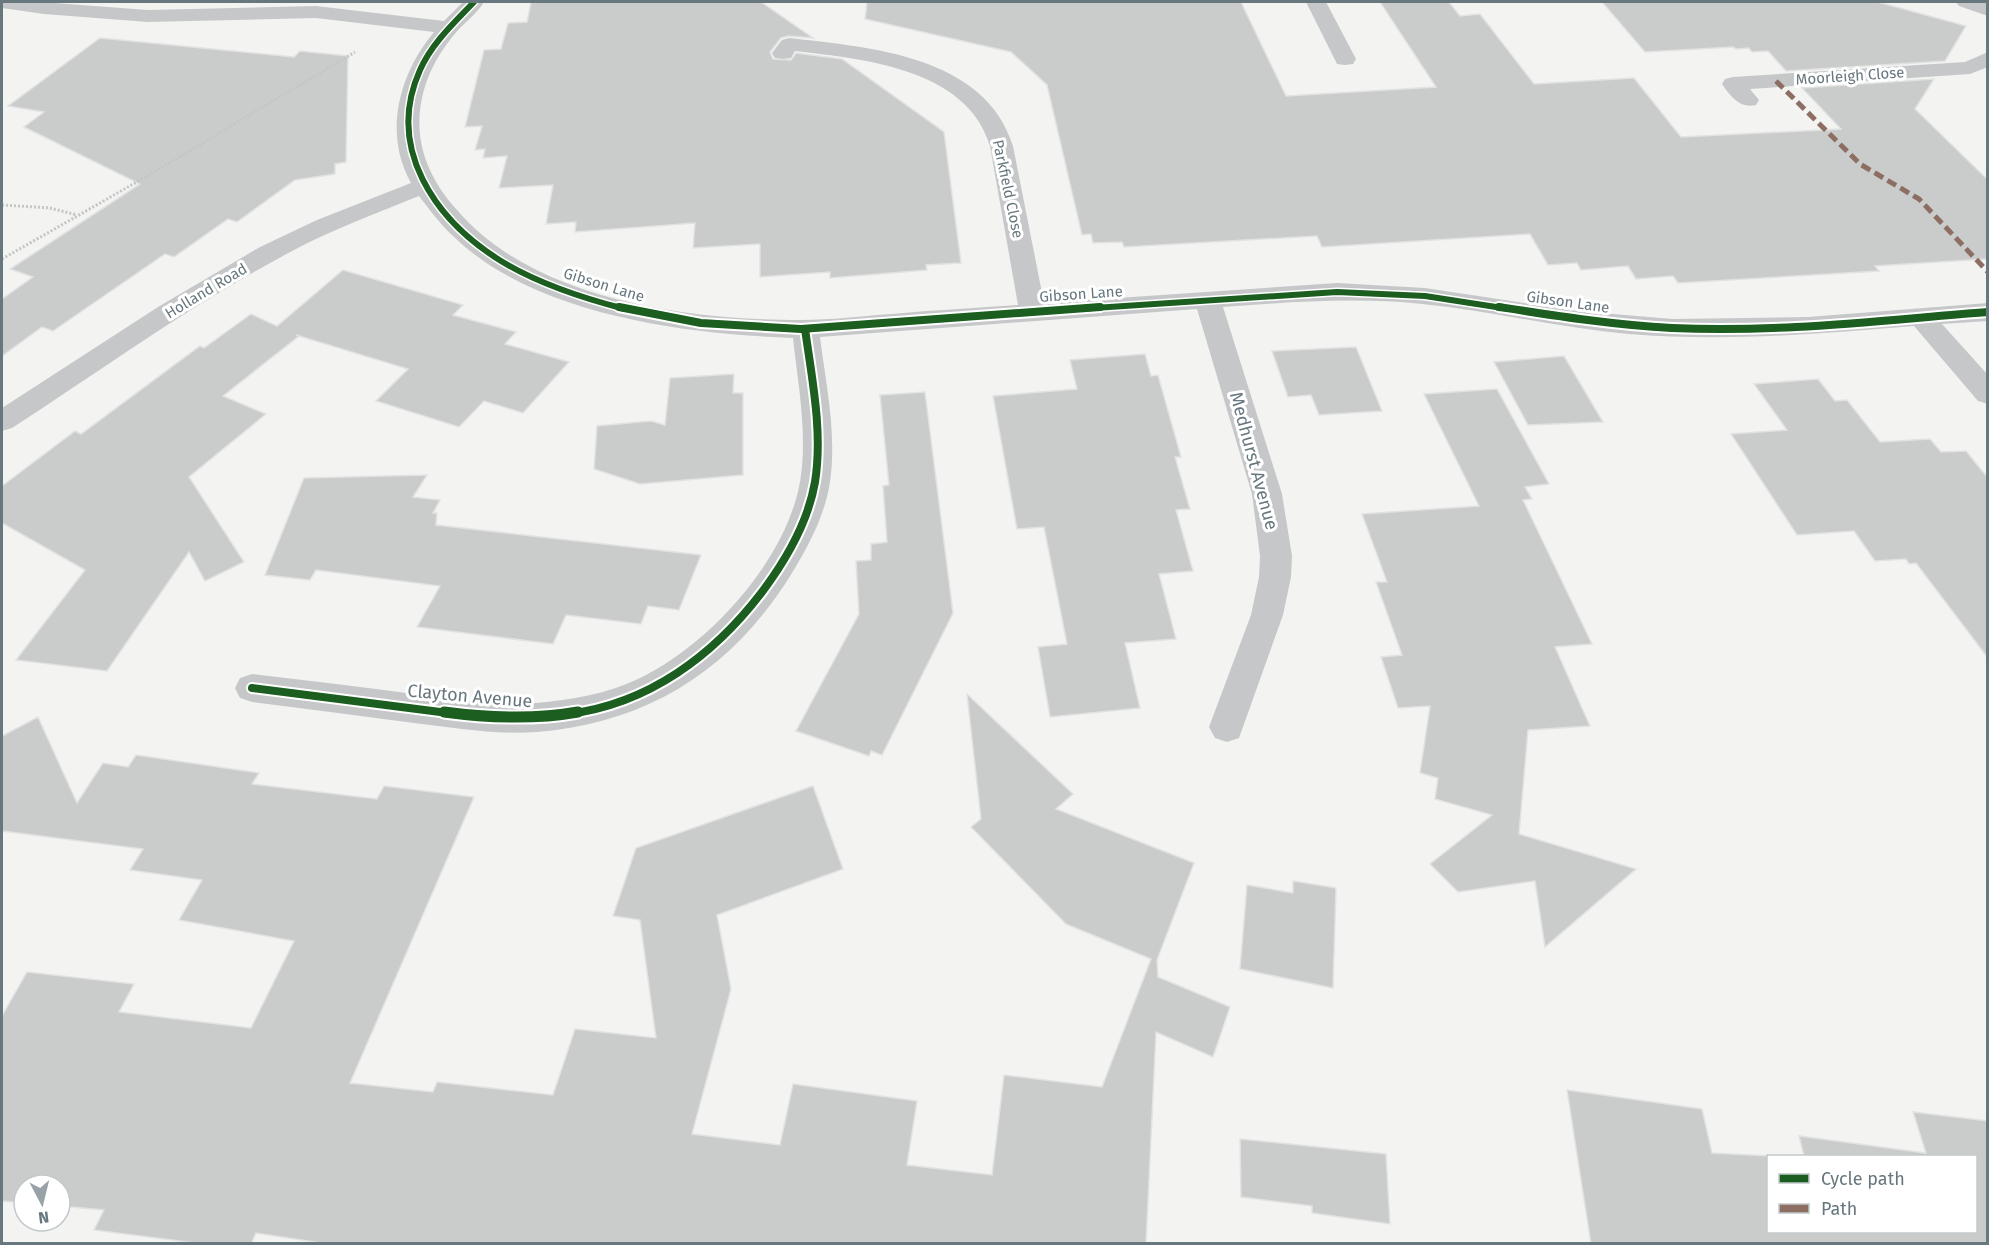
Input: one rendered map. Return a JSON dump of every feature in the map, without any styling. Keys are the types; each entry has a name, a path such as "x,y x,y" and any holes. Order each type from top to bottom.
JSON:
{"street":[{"path":"3,2 44,8 148,16 316,12 449,28"},
{"name":"Gibson Lane","path":"474,2 430,50 420,69 408,107 409,147 424,186 443,212 476,242 529,275 561,289 634,311 674,319 760,328 805,329 1307,292 1383,293 1452,300 1585,320 1682,328 1734,329 1988,312"},
{"path":"1316,2 1345,59"},
{"path":"1966,2 1988,10"},
{"name":"Parkfield Close","path":"783,54 789,44 894,60 915,67 952,85 981,109 999,136 1033,312"},
{"name":"Moorleigh Close","path":"1748,100 1733,84 1970,68 1988,58"},
{"name":"Holland Road","path":"2,421 73,373 268,253 314,230 424,186"},
{"name":"Medhurst Avenue","path":"1208,300 1267,494 1276,548 1275,575 1270,604 1227,727"},
{"path":"1920,316 1988,394"},
{"name":"Clayton Avenue","path":"252,688 491,718 531,719 572,715 612,705 651,689 686,669 715,645 763,592 792,547 807,511 814,485 818,451 805,329"}],"path":[{"path":"2,259 404,23"},
{"path":"2,205 50,208 78,215"}],"building":[{"path":"531,2 761,2 813,38 789,36 781,38 770,52 773,59 791,60 796,53 842,59 944,132 961,263 926,265 927,270 830,278 830,272 760,277 760,244 693,248 695,223 575,232 576,222 546,224 553,185 499,188 507,156 483,158 485,149 475,150 482,126 465,127 484,50 501,49 508,23 527,22"},
{"path":"867,2 1241,2 1286,96 1436,87 1380,2 1449,2 1460,16 1480,14 1534,84 1634,78 1681,137 1841,129 1802,88 1934,79 1915,109 1988,180 1988,259 1875,266 1879,271 1678,283 1673,276 1636,279 1628,266 1581,270 1577,263 1548,265 1530,234 1322,247 1317,236 1124,247 1122,242 1093,243 1091,234 1082,235 1047,85 1011,52 865,19"},
{"path":"1602,2 1878,2 1966,26 1945,61 1786,71 1768,51 1752,52 1749,48 1645,52"},
{"path":"100,38 294,57 300,51 348,56 346,162 335,164 335,174 295,180 237,222 228,219 174,257 165,254 53,331 42,327 2,356 2,299 33,277 10,269 140,184 24,127 44,112 8,106"},
{"path":"343,270 463,305 453,315 516,332 505,344 569,362 523,413 484,401 459,427 376,401 408,369 296,335 299,336 223,396 266,414 189,477 244,562 205,581 189,552 107,671 16,660 85,570 2,523 2,486 75,431 81,434 200,346 204,348 251,314 277,326"},
{"path":"1356,347 1382,411 1319,415 1311,395 1288,397 1272,351"},
{"path":"1145,354 1151,376 1158,375 1181,457 1175,457 1190,509 1176,510 1193,571 1159,574 1176,639 1125,643 1140,708 1050,717 1038,647 1067,644 1044,527 1017,529 993,396 1077,389 1070,360"},
{"path":"1564,356 1603,422 1528,425 1494,362"},
{"path":"734,374 733,393 743,393 743,475 640,484 594,469 597,426 651,421 665,425 670,378"},
{"path":"1818,379 1835,401 1847,400 1880,442 1930,439 1941,452 1966,451 1988,478 1988,658 1916,563 1909,564 1906,559 1875,561 1854,531 1797,535 1731,434 1787,430 1754,384"},
{"path":"1497,389 1549,484 1525,487 1532,499 1523,500 1592,644 1555,647 1590,726 1528,730 1519,834 1636,869 1545,947 1535,881 1458,892 1430,864 1492,815 1435,799 1438,778 1420,773 1430,706 1398,708 1381,657 1402,655 1376,582 1387,582 1362,514 1479,506 1424,394"},
{"path":"925,392 953,613 882,755 871,751 869,756 796,731 859,614 856,561 871,560 871,544 887,542 883,486 889,485 880,395"},
{"path":"427,475 413,497 440,500 433,513 437,513 436,525 701,555 679,610 648,606 641,624 566,615 553,644 417,627 440,586 316,570 310,580 265,575 304,478"},
{"path":"967,694 1073,794 1056,809 1194,863 1157,960 1158,977 1230,1007 1213,1057 1156,1032 1146,1244 328,1244 256,1233 251,1244 203,1244 94,1230 104,1210 72,1207 72,1173 12,1173 12,1202 2,1201 2,1016 27,972 134,984 119,1012 251,1028 294,941 179,920 202,880 130,870 143,849 2,831 2,736 38,717 77,803 103,763 128,767 136,755 259,773 252,784 377,799 384,786 474,797 350,1083 433,1092 437,1082 553,1095 575,1029 656,1038 640,920 613,916 636,848 813,786 843,869 717,915 731,989 692,1134 780,1145 793,1084 917,1101 907,1165 992,1175 1004,1075 1102,1087 1151,959 1066,924 971,827 981,819"},
{"path":"1293,881 1336,888 1333,988 1240,969 1247,885 1293,893"},
{"path":"1567,1090 1702,1109 1712,1153 1767,1156 1767,1233 1977,1233 1977,1155 1804,1155 1799,1136 1926,1153 1913,1112 1988,1121 1988,1244 1591,1244"},
{"path":"1240,1139 1386,1154 1390,1224 1312,1213 1312,1206 1241,1197"}],"marked path":[{"path":"1776,81 1860,164 1919,199 1988,272"}],"cycle path":[{"path":"474,2 429,53 420,70 409,105 409,141 413,159 429,193 461,230 501,261 546,284 596,302 648,315 701,323 810,329 1307,292 1425,296 1577,319 1673,328 1808,326 1988,312"},
{"path":"252,688 491,718 535,717 576,713 614,703 650,689 683,670 714,646 743,616 785,558 808,508 815,482 818,444 805,329"}]}
